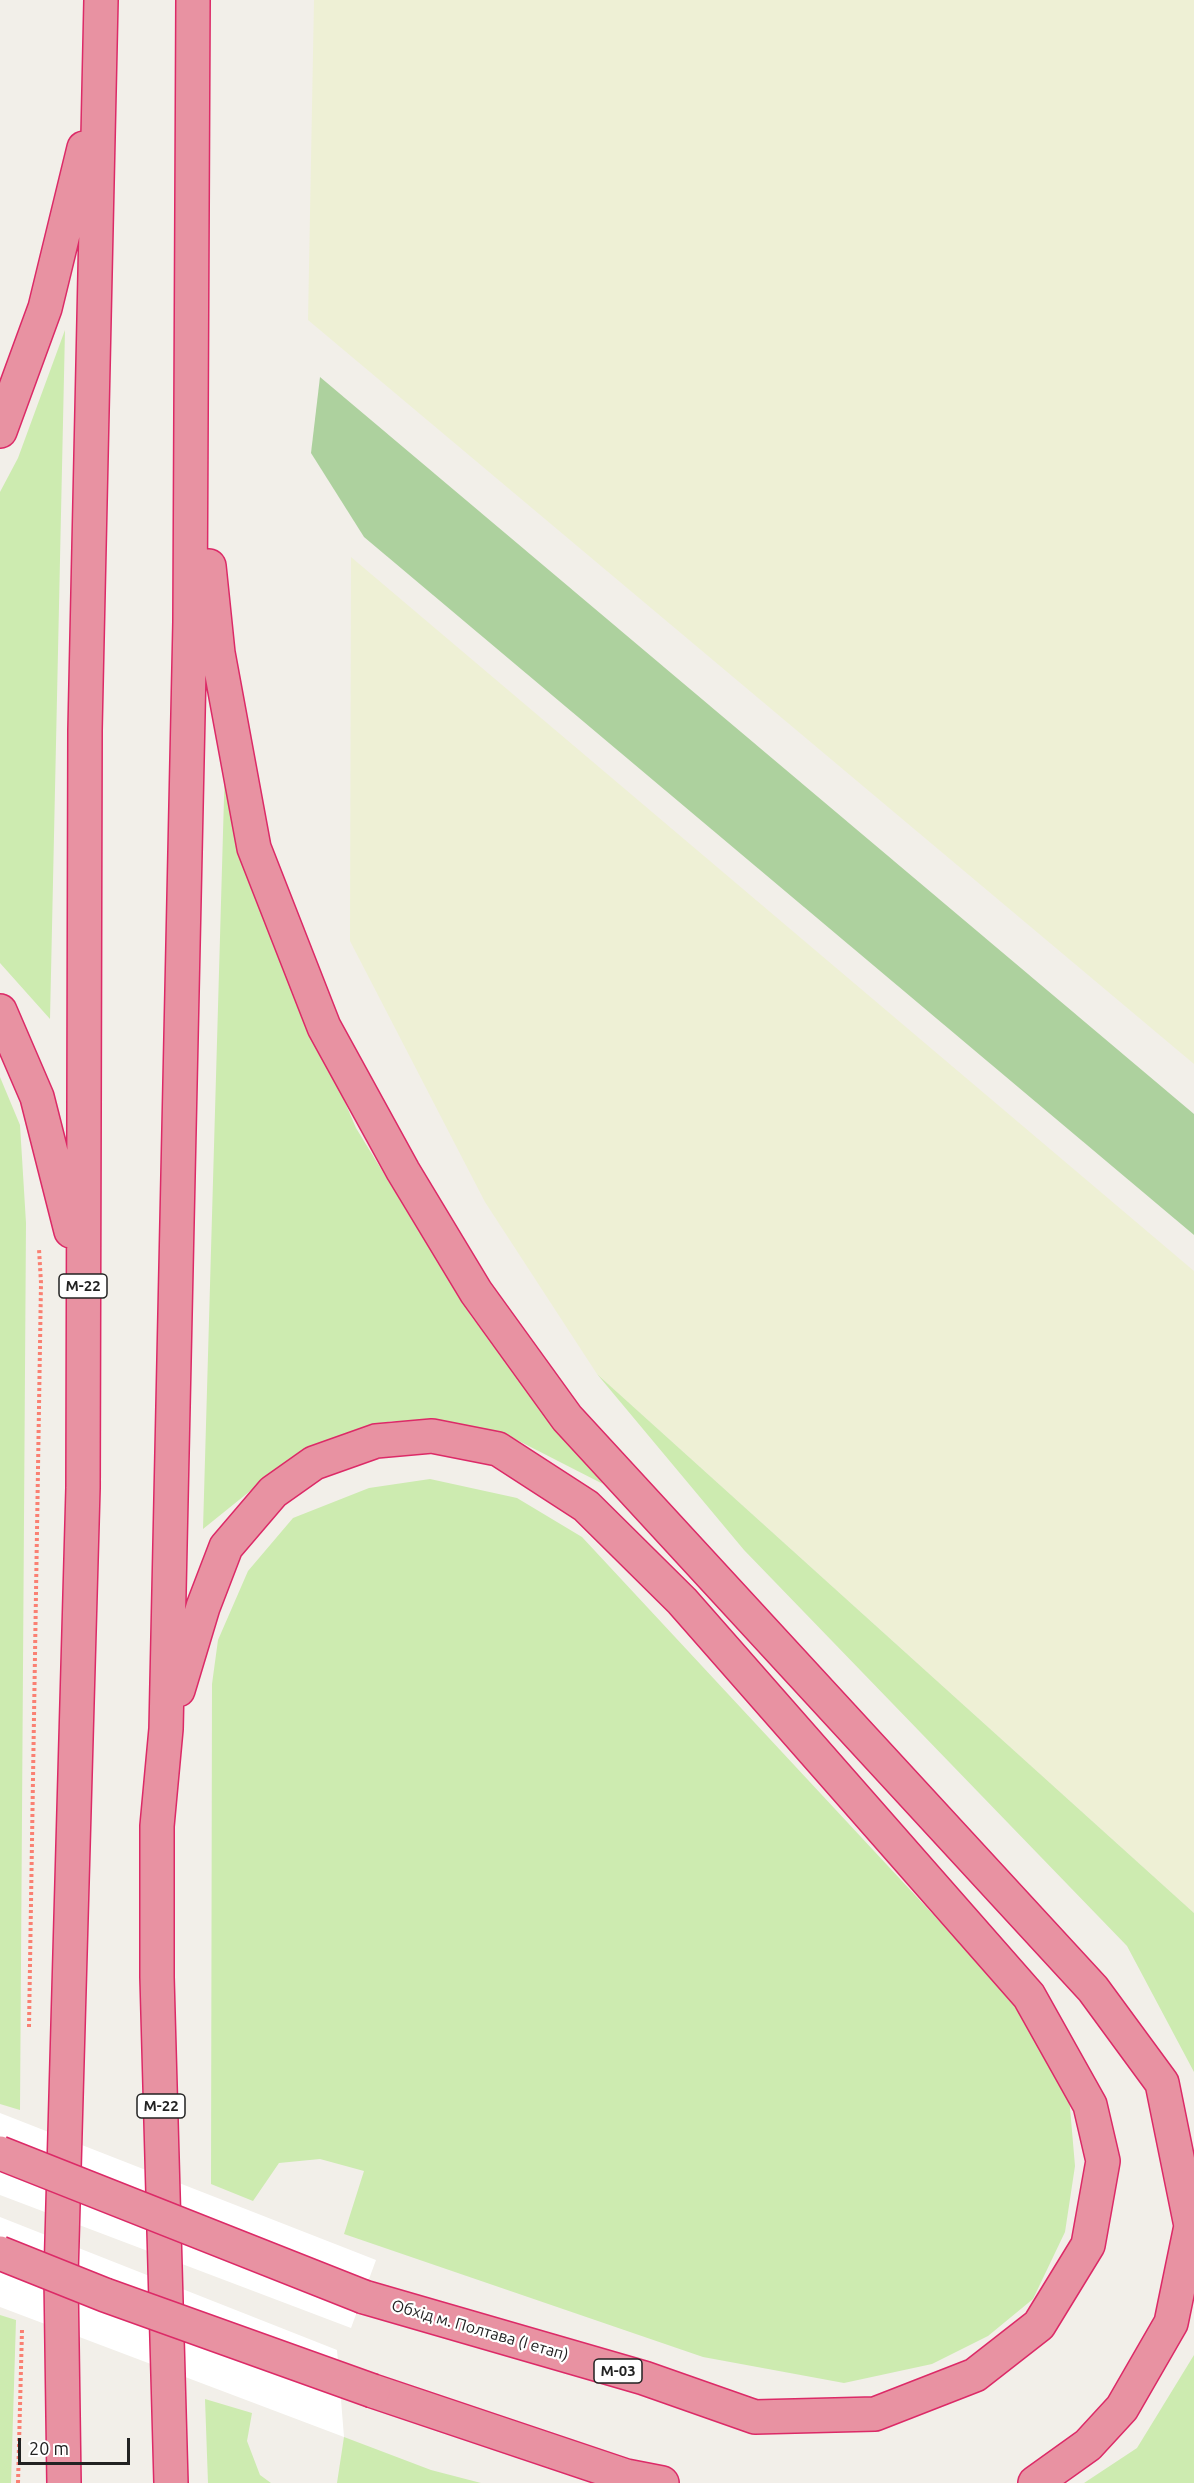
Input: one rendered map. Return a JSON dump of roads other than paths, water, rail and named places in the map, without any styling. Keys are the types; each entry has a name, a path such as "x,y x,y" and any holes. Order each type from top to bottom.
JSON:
{"highway":[{"name":"М-22","path":"61,2476 61,2276 83,1488 85,730 101,0"},
{"name":"М-22","path":"171,2483 157,1977 157,1826 166,1729 190,622 193,0"},
{"path":"0,431 45,308 99,88"},
{"path":"191,410 218,653 254,848 324,1027 403,1171 476,1292 567,1418 1093,1989 1162,2083 1191,2226 1171,2323 1122,2408 1088,2445 1035,2483"},
{"path":"0,1011 38,1097 83,1278"},
{"name":"Обхід м. Полтава (I етап)","path":"0,2153 364,2297 644,2378 755,2417 875,2414 975,2375 1039,2325 1088,2245 1103,2161 1090,2105 1029,1996 682,1601 586,1506 498,1449 432,1436 376,1441 314,1463 273,1492 226,1547 203,1606 166,1729"},
{"path":"0,2253 105,2295 374,2391 626,2476 662,2483"}]}
